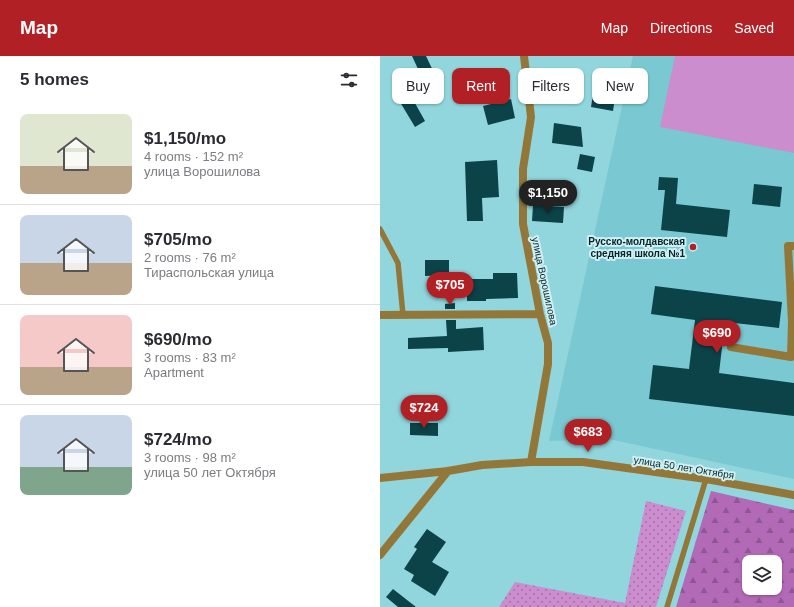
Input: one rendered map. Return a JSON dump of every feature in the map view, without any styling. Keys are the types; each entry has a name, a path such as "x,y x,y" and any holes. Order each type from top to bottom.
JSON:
{"street":[{"name":"улица Ворошилова","path":"524,56 531,118 523,169 523,224 540,314 548,344 548,364 531,462"},
{"path":"731,347 791,357 792,322 788,246 794,246"},
{"path":"380,315 540,314"},
{"name":"улица 50 лет Октября","path":"380,478 482,465 531,462 583,462 706,479 794,495"},
{"path":"380,555 448,470"}],"lane":[{"path":"380,229 398,263 403,315"},
{"path":"666,607 706,479"}],"shaded area":[{"name":"Русско-молдавская средняя школа №1","path":"633,56 794,56 794,479 609,439 549,441 623,104 648,104 648,68 630,68"},
{"path":"675,56 794,56 794,153 660,127"},
{"path":"646,501 686,511 656,607 499,607 515,582 625,603"}],"green space":[{"path":"711,491 794,510 794,607 676,607"}],"building":[{"path":"412,56 426,56 432,68 418,68"},
{"path":"510,99 515,118 488,125 483,106 491,104 510,104"},
{"path":"592,101 592,104 614,104 613,111 591,107"},
{"path":"401,104 415,104 425,121 415,127"},
{"path":"554,123 581,127 583,147 552,143"},
{"path":"580,154 595,157 592,172 577,169"},
{"path":"497,160 499,197 482,198 483,221 467,221 465,162"},
{"path":"659,177 678,178 676,204 730,210 727,237 661,230 665,190 658,190"},
{"path":"754,184 782,187 780,207 752,204"},
{"path":"533,205 564,207 563,223 532,221"},
{"path":"425,260 449,260 449,275 425,276"},
{"path":"493,273 517,273 518,298 467,301 467,279 493,279"},
{"path":"655,286 782,302 779,328 725,322 719,373 794,383 794,416 649,399 653,365 689,369 695,320 651,314"},
{"path":"455,303 455,309 445,309 445,304"},
{"path":"446,320 456,320 456,329 483,327 484,350 448,352 448,348 408,349 408,338 447,336"},
{"path":"410,423 438,423 438,436 410,435"},
{"path":"427,529 446,542 432,562 449,572 435,596 411,581 414,575 404,569 417,549 414,547"},
{"path":"393,589 416,607 398,607 386,597"}],"place":[{"name":"Русско-молдавская средняя школа №1","path":"693,247"}]}
